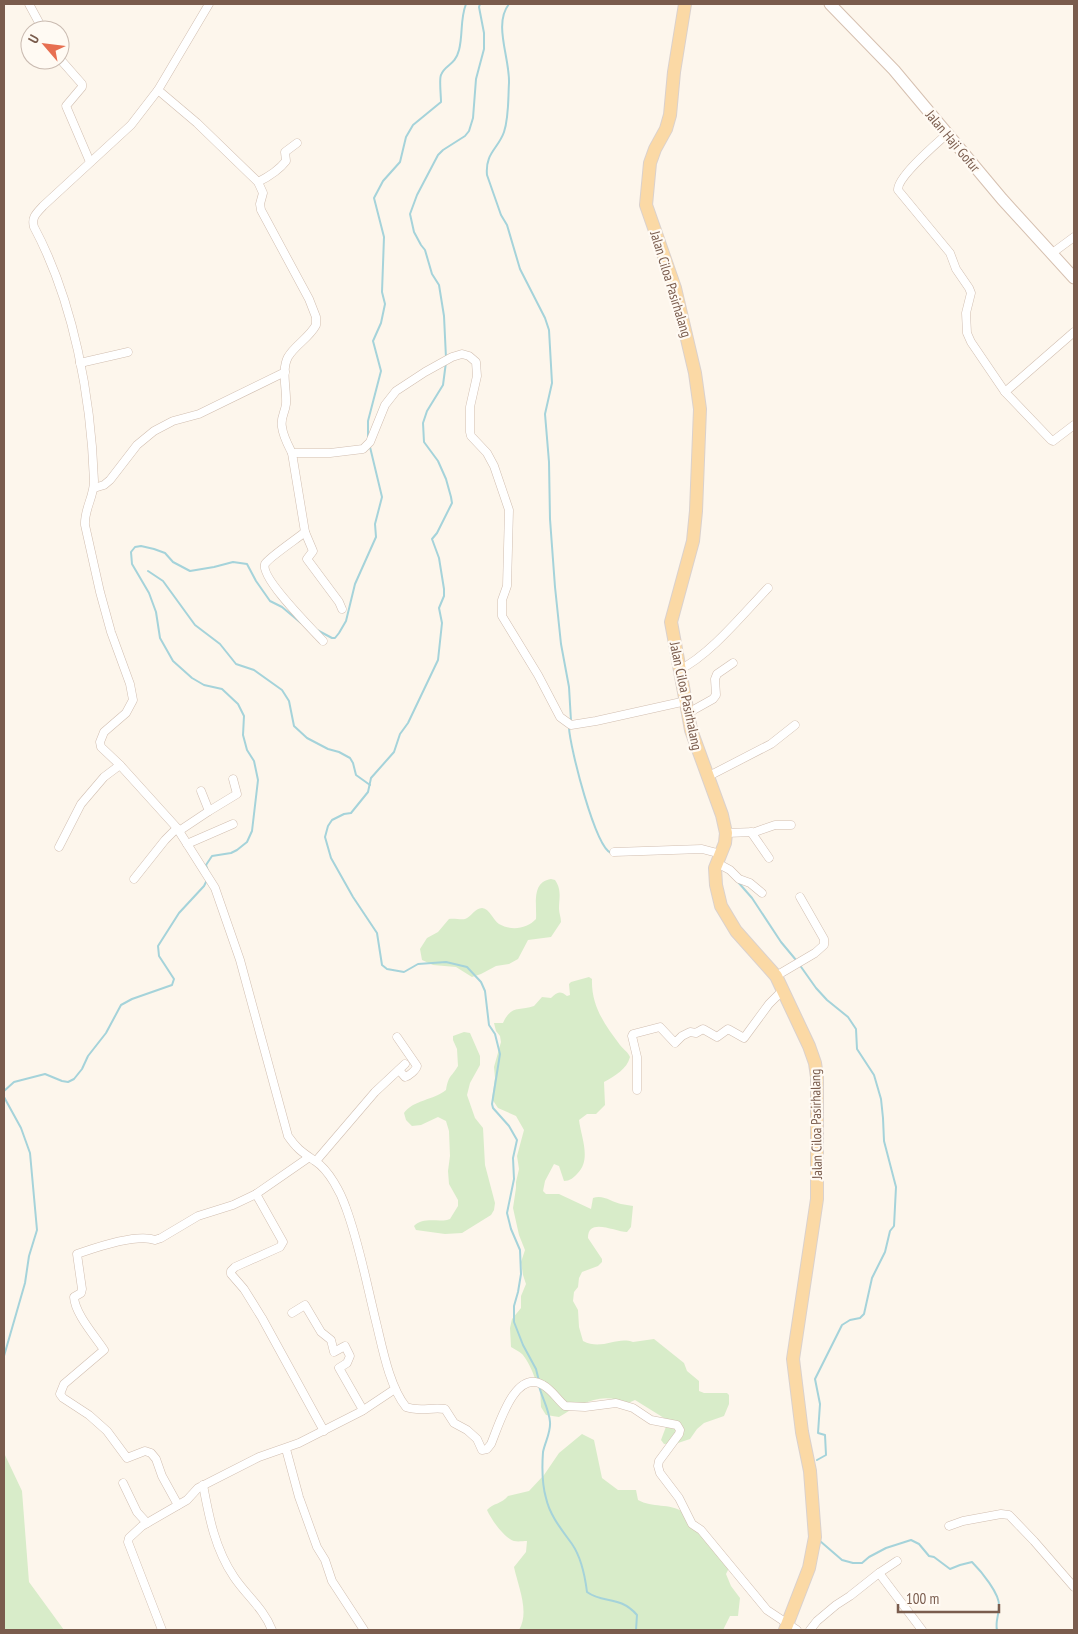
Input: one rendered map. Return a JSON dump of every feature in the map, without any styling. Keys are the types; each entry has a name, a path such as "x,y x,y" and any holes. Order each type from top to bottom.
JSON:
{"main road":[{"name":"Jalan Ciloa Pasirhalang","path":"685,4 674,72 670,115 666,129 652,157 646,194 646,205 675,288 684,322 695,373 700,409 693,541 672,617 674,642 691,730 722,815 726,833 715,872 721,906 736,931 776,976 814,1059 818,1085 817,1199 793,1359 802,1432 810,1471 815,1537 809,1568 790,1629"}],"street":[{"path":"30,4 37,20"},
{"path":"210,4 158,90 131,125 43,206 33,220 34,227 56,274 80,363 90,435 94,488 86,510 85,525 100,592 111,632 130,684 133,700 126,713 108,727 100,742 101,747 120,765 178,829 215,888 240,960 288,1136 296,1148 326,1172 346,1206 383,1351 395,1389 402,1402 407,1408 419,1411 445,1409 454,1423 477,1439 482,1450 487,1449 490,1444 514,1392 525,1382 533,1381 547,1388 565,1406 585,1407 616,1403 633,1408 651,1420 677,1425 680,1434 659,1461 660,1473 678,1498 692,1524 701,1530 767,1610 790,1629"},
{"name":"Jalan Haji Gofur","path":"830,4 894,70 947,134 1074,278"},
{"path":"70,70 82,84 82,87 66,107 90,162"},
{"path":"158,90 197,122 258,182 263,193 260,204 261,210 309,299 316,317 316,325 313,330 288,357 285,372 286,405 281,420 282,430 292,453 305,532 313,551 307,558 308,563 339,602 342,609"},
{"path":"947,134 900,181 897,188 950,254 956,269 971,293 966,313 967,333 970,342 1005,392 1052,440 1060,437 1074,425"},
{"path":"258,182 284,164 286,161 285,152 297,143"},
{"path":"1051,254 1074,237"},
{"path":"1005,392 1074,332"},
{"path":"80,363 128,352"},
{"path":"292,453 330,453 362,449 370,442 386,405 396,391 425,372 452,358 462,354 469,356 476,362 477,370 470,407 471,436 491,460 509,510 508,562 506,586 502,600 502,616 538,675 560,717 571,725 687,707 713,699 716,695 715,679 717,674 732,662"},
{"path":"94,488 104,486 137,445 154,431 173,422 199,414 285,372"},
{"path":"305,532 268,559 265,568 282,597 323,641"},
{"path":"679,670 694,662 718,640 768,588"},
{"path":"707,777 771,744 795,725"},
{"path":"59,847 81,804 104,778 120,765"},
{"path":"134,879 165,840 178,829 237,794 233,779"},
{"path":"201,791 209,811"},
{"path":"186,844 233,824"},
{"path":"726,833 752,832 774,826 791,825"},
{"path":"752,832 769,858"},
{"path":"614,852 702,849 719,858 738,879 750,883 762,892"},
{"path":"776,976 815,953 824,945 824,939 800,897"},
{"path":"637,1090 637,1057 633,1034 660,1027 675,1043 682,1036 690,1032 696,1033 703,1029 717,1037 728,1029 744,1038 769,1004 782,991"},
{"path":"178,1505 162,1476 156,1459 150,1453 145,1451 127,1458 108,1431 89,1415 62,1398 60,1394 64,1384 104,1350 80,1315 74,1300 74,1297 81,1293 82,1289 77,1254 112,1243 148,1238 155,1240 198,1216 232,1205 256,1194 312,1159 358,1113 374,1092 402,1067 405,1077 416,1068 417,1066 397,1037"},
{"path":"256,1194 283,1242 280,1247 235,1267 231,1270 231,1274 244,1289 262,1318 324,1430"},
{"path":"292,1313 305,1305 321,1332 331,1340 334,1352 344,1346 350,1356 347,1363 339,1368 363,1410"},
{"path":"162,1630 128,1542 132,1535 147,1523 188,1500 198,1488 258,1458 286,1449 324,1430 363,1410 395,1389"},
{"path":"286,1449 299,1497 317,1547 325,1560 332,1580 364,1630"},
{"path":"123,1483 137,1512 147,1523"},
{"path":"204,1485 211,1523 222,1556 238,1584 262,1610 272,1630"},
{"path":"949,1526 963,1521 1001,1514 1009,1516 1034,1541 1074,1587"},
{"path":"810,1630 817,1621 836,1605 897,1561"},
{"path":"879,1573 922,1630"}],"green space":[{"path":"551,879 555,880 559,887 561,922 551,937 528,940 518,959 472,977 456,967 433,965 422,960 420,949 427,938 438,932 449,919 465,919 480,908 487,910 499,924 509,928 519,928 528,925 536,919 536,895 540,885"},
{"path":"589,977 592,979 594,998 600,1015 614,1038 630,1057 623,1069 604,1082 605,1105 596,1114 587,1114 579,1120 585,1155 581,1168 573,1178 564,1181 559,1166 554,1164 545,1181 543,1191 546,1194 559,1194 591,1209 593,1198 597,1197 633,1206 631,1227 627,1232 597,1227 592,1228 589,1232 588,1238 602,1259 602,1262 598,1266 582,1272 578,1287 574,1292 573,1301 578,1310 579,1327 583,1341 596,1345 654,1339 684,1363 687,1371 699,1381 699,1391 704,1393 727,1393 729,1395 729,1404 724,1416 704,1423 690,1439 678,1443 664,1444 661,1440 667,1424 664,1418 635,1400 626,1404 609,1398 600,1399 583,1404 559,1417 546,1415 541,1407 540,1387 536,1384 529,1364 522,1354 511,1347 510,1328 512,1319 521,1308 521,1296 526,1284 521,1262 525,1250 519,1235 513,1208 519,1169 517,1156 524,1130 516,1116 498,1108 492,1099 495,1078 494,1067 501,1042 494,1023 503,1023 512,1011 534,1006 542,997 551,998 559,993 567,996 570,995 569,984 571,982"},
{"path":"464,1032 470,1033 480,1056 480,1065 470,1083 467,1095 475,1118 483,1128 485,1165 495,1203 494,1210 491,1215 462,1233 445,1234 416,1230 414,1226 421,1222 450,1219 458,1206 458,1200 449,1184 449,1131 446,1121 438,1117 421,1125 412,1126 406,1120 404,1113 413,1105 446,1090 449,1079 458,1066 457,1049 453,1036"},
{"path":"582,1434 594,1440 602,1478 618,1490 636,1490 638,1500 649,1504 672,1507 683,1512 729,1568 726,1574 731,1586 740,1598 738,1616 730,1616 723,1630 519,1630 522,1623 523,1607 514,1567 526,1552 527,1541 514,1541 506,1536 487,1510 508,1496 529,1491 544,1475 559,1453"},
{"path":"4,1453 22,1491 29,1582 64,1630 4,1630"}],"waterway":[{"path":"368,437 368,421 381,371 373,341 381,323 385,304 382,292 384,237 374,198 383,181 400,162 406,137 413,125 441,102 440,77 457,55 466,4"},
{"path":"446,358 444,316 439,285 432,274 425,250 414,232 410,214 417,195 438,155 465,136 469,131 473,118 476,79 484,49 480,4"},
{"path":"509,4 504,12 502,21 503,42 509,73 507,120 504,132 488,161 487,175 501,215 507,225 520,269 545,318 549,330 552,383 545,414 549,462 550,519 555,587 561,644 569,687 571,721"},
{"path":"446,362 443,385 427,411 423,423 424,442 438,461 446,479 452,503 432,539 439,558 444,589 444,596 439,608 442,623 438,660 408,723 400,734 394,752 371,778 368,792 351,813 332,820 325,837 331,858 353,897 377,933 382,965 387,969 404,972 418,964 446,962 467,967 481,982 485,991 489,1025 495,1034 500,1054 492,1104 517,1140 513,1158 514,1179 507,1213 511,1229 520,1250 521,1274 514,1306 514,1322 523,1345 536,1369 539,1381"},
{"path":"317,630 332,638 335,638 339,633 346,621 355,584 376,537 375,524 382,497 370,447"},
{"path":"208,871 206,865 212,856 231,853 237,850 247,842 252,831 258,780 254,761 247,750 243,735 244,716 238,704 222,689 204,685 192,678 173,661 160,638 156,612 149,593 132,564 131,552 135,547 141,546 154,549 165,553 173,562 190,571 233,562 247,564 270,601 282,607 301,623"},
{"path":"148,571 163,581 195,625 220,644 236,664 254,670 282,690 289,701 294,726 307,738 350,758 356,775 370,785"},
{"path":"569,728 570,739 591,816 605,847 611,853"},
{"path":"4,1091 14,1082 45,1074 62,1081 68,1082 74,1079 82,1069 88,1056 106,1033 121,1005 132,999 172,985 174,979 159,956 158,946 179,913 204,886 207,880"},
{"path":"738,882 752,898 781,942 796,960"},
{"path":"799,964 816,988 827,1000 848,1017 856,1029 857,1049 874,1075 881,1099 884,1141 896,1187 894,1226 890,1231 885,1252 872,1278 864,1314 860,1318 850,1320 842,1325 815,1379 820,1404 818,1433 825,1435 826,1455 817,1460"},
{"path":"4,1097 21,1128 30,1153 37,1230 29,1256 25,1283 4,1356"},
{"path":"539,1386 550,1422 542,1463 544,1487 550,1511 578,1555 584,1573 587,1592 599,1598 618,1602 631,1609 637,1615 636,1630"},
{"path":"820,1541 842,1560 853,1563 862,1563 886,1548 911,1540 919,1544 929,1556 934,1557 950,1569 972,1562 985,1577 996,1595 999,1606 997,1630"}]}
